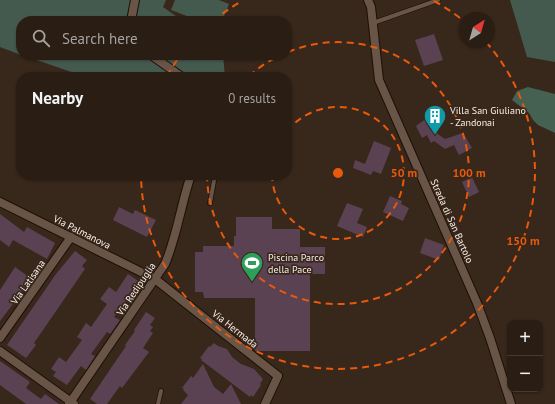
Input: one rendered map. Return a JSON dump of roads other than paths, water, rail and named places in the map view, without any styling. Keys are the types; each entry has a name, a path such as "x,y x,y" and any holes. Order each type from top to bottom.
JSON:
{"street":[{"path":"132,16 135,0"},
{"name":"Strada di San Bartolo","path":"368,0 372,7 379,80 477,303 511,404"},
{"path":"158,60 175,72"},
{"name":"Via Redipuglia","path":"71,403 165,264 170,252 182,202 189,180"},
{"name":"Via Palmanova","path":"0,202 156,279"},
{"name":"Via Latisana","path":"0,338 71,238"},
{"name":"Via Hermada","path":"156,279 278,376 264,404"},
{"path":"0,351 71,403"}],"lane":[{"path":"373,23 438,0"},
{"path":"210,203 213,180"},
{"path":"158,404 161,391"}],"place":[{"name":"Villa San Giuliano - Zandonai","path":"435,136"},
{"name":"Piscina Parco della Pace","path":"252,282"}]}
